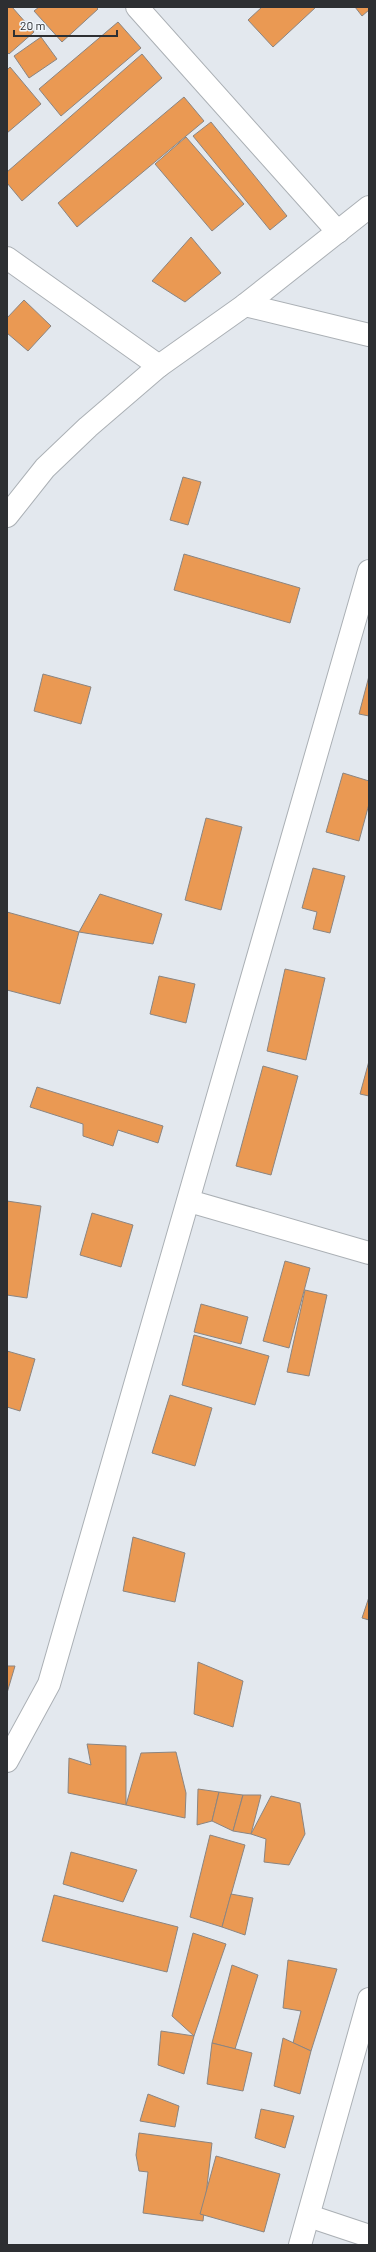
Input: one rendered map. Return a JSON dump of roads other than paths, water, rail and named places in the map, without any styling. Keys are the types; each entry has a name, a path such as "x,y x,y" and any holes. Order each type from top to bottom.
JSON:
{"street":[{"path":"137,7 338,232"},
{"path":"7,516 45,468 88,427 159,366 245,305 369,208"},
{"path":"7,258 159,366"},
{"path":"245,305 369,335"},
{"path":"7,1761 49,1684 369,571"},
{"path":"189,1201 369,1253"},
{"path":"300,2245 369,1999"},
{"path":"309,2216 369,2236"}]}
